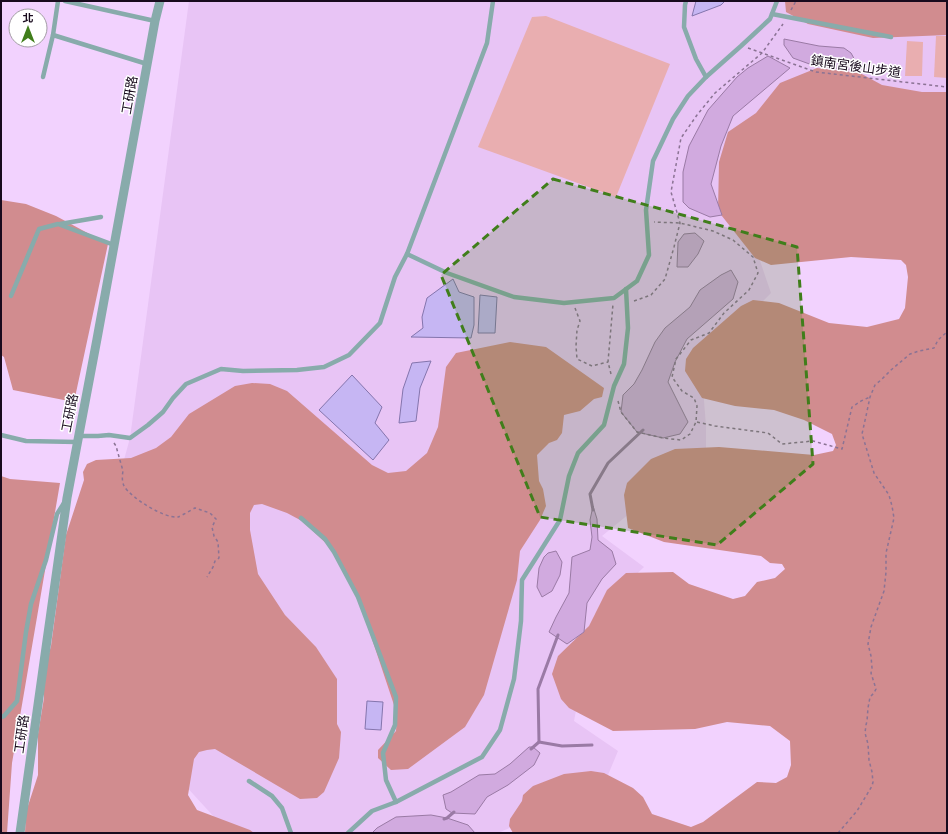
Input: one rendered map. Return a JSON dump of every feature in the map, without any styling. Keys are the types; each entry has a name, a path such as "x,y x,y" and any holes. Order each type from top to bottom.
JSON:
{"street":[{"name":"工研路","path":"20,833 67,498 155,21 160,1"}],"lane":[{"path":"43,77 53,35 58,1"},
{"path":"65,1 155,21"},
{"path":"1,436 26,441 78,439 109,435 130,438 163,412 186,384 221,369 243,371 297,370 324,367 349,355 380,323 396,277 407,254 487,43 493,1"},
{"path":"686,1 684,27 696,59 706,77"},
{"path":"407,254 447,273 514,297 564,303 614,298 637,281 649,255 646,210 653,161 673,119 688,96 706,77 770,19 777,1"},
{"path":"772,14 891,37"},
{"path":"53,35 148,64"},
{"path":"11,296 39,229 58,224 101,217"},
{"path":"58,224 114,245"},
{"path":"348,833 372,811 396,802 482,756 500,730 514,679 521,621 522,580 560,520 569,476 578,453 604,425 614,386 624,364 628,328 626,289"},
{"path":"1,717 4,716 17,701 31,604 46,560 57,514 67,498"},
{"path":"300,518 325,539 334,552 358,597 396,696 395,725 383,753 386,780 396,802"},
{"path":"249,781 272,796 282,808 291,833"}],"path":[{"path":"627,304 651,295 665,279 680,223 672,192 682,138 697,115 715,93 762,53 779,30 796,1"},
{"name":"鎮南宮後山步道","path":"741,46 816,72 947,87"},
{"path":"614,298 608,362 621,412 637,432 663,438 681,440 690,434 696,422 697,406 694,398 682,391 672,377 676,359 692,340 709,333 724,312 749,290 758,273 753,257 734,240 713,231 680,223 647,221"},
{"path":"572,302 580,321 577,330 577,359 592,366 608,362"},
{"path":"838,833 857,811 873,782 865,733 870,697 876,689 871,673 871,656 868,644 871,627 884,591 886,553 894,518 889,495 874,473 862,434 870,397 875,385 891,370 910,354 934,348 938,340 947,332"},
{"path":"696,422 768,433 782,444 813,441 842,449 852,407 870,397"},
{"path":"109,435 116,446 123,471 123,485 132,495 152,509 171,516 180,516 195,508 210,512 216,519 212,527 214,536 218,542 219,558 215,561 207,577"}],"highlighted area":[{"path":"553,179 797,247 813,464 717,545 540,517 441,275"}],"shaded area":[{"path":"189,1 804,1 947,27 947,99 759,258 771,293 701,363 706,426 706,451 602,536 644,567 594,615 574,721 618,751 603,787 498,833 230,833 172,771 106,525 130,438"},
{"path":"785,1 947,1 947,35 873,38 808,24 786,12"},
{"path":"546,16 670,64 616,197 478,147 532,17"},
{"path":"936,36 947,36 947,78 934,77"},
{"path":"784,39 819,46 844,48 851,53 856,62 852,70 815,66 793,58 784,45"},
{"path":"907,41 923,42 922,76 905,76"},
{"path":"768,56 790,68 733,116 721,146 711,184 722,215 710,217 689,208 683,202 683,172 689,146 708,110 737,77 748,68"},
{"path":"817,68 860,73 882,85 922,92 947,92 947,833 513,833 509,826 510,819 522,801 523,795 533,786 564,774 591,771 604,773 633,788 643,797 652,814 691,827 703,822 757,782 776,783 787,777 791,765 790,741 770,726 727,722 695,729 613,731 569,708 561,699 552,674 558,656 589,626 607,590 626,573 673,572 689,584 733,599 745,596 757,582 775,578 785,569 782,564 770,563 761,556 664,542 628,528 624,495 627,483 651,459 675,449 719,447 814,455 833,451 836,445 832,434 804,420 774,410 735,406 702,398 685,371 686,359 693,348 741,306 753,300 779,303 829,323 867,327 899,319 905,308 908,277 906,265 901,260 851,257 771,265 755,258 718,211 719,162 728,132 756,113 780,83"},
{"path":"1,200 26,204 56,216 108,244 74,402 13,390 4,357 1,355"},
{"path":"695,233 704,241 698,254 688,267 677,267 678,242 684,234"},
{"path":"731,270 738,282 733,299 687,339 675,362 668,382 688,422 680,434 663,438 637,432 621,412 623,395 634,384 655,342 665,328 690,307 700,290 721,275"},
{"path":"510,342 546,347 604,388 602,397 594,399 580,411 564,415 562,433 557,440 549,443 537,455 539,481 543,489 546,506 540,520 520,551 517,580 484,695 465,727 408,769 391,770 378,758 378,750 396,731 397,714 359,600 329,546 302,521 287,513 262,504 254,505 250,513 250,530 258,574 285,615 316,647 337,679 337,724 341,732 339,758 324,792 317,798 300,799 215,749 207,750 199,752 194,759 188,795 197,810 250,830 254,833 25,833 26,812 38,775 38,734 44,698 44,672 51,646 66,535 84,480 83,472 87,464 96,460 131,458 156,448 171,437 189,414 235,386 252,383 270,384 287,391 372,465 388,473 406,471 427,453 438,427 446,367 456,353"},
{"path":"1,476 10,479 60,483 12,763 7,833 1,833"},
{"path":"593,506 597,519 598,540 612,551 616,564 602,579 587,603 584,632 567,644 549,632 569,593 572,557 590,550 592,537 590,520"},
{"path":"556,551 562,562 560,575 552,591 542,597 537,587 539,568 544,557 548,553"},
{"path":"529,747 533,747 540,753 534,765 508,785 487,797 475,814 452,813 446,809 443,795 451,792 479,775 495,774 510,764"},
{"path":"431,815 447,818 468,825 475,833 372,833 377,828 396,817"}],"building":[{"path":"696,1 725,1 721,5 692,16"},
{"path":"453,279 459,292 474,297 474,325 471,338 411,337 423,328 422,317 427,298"},
{"path":"480,295 497,297 495,333 478,333"},
{"path":"431,361 420,388 416,421 399,423 403,389 412,363"},
{"path":"352,375 382,407 375,423 389,440 373,460 319,410"},
{"path":"367,701 383,702 381,730 365,729"}],"waterway":[{"path":"593,510 590,494 608,463 643,430"},
{"path":"531,749 539,742 538,689 558,635"},
{"path":"539,742 562,746 592,745"},
{"path":"444,819 454,812"}]}
